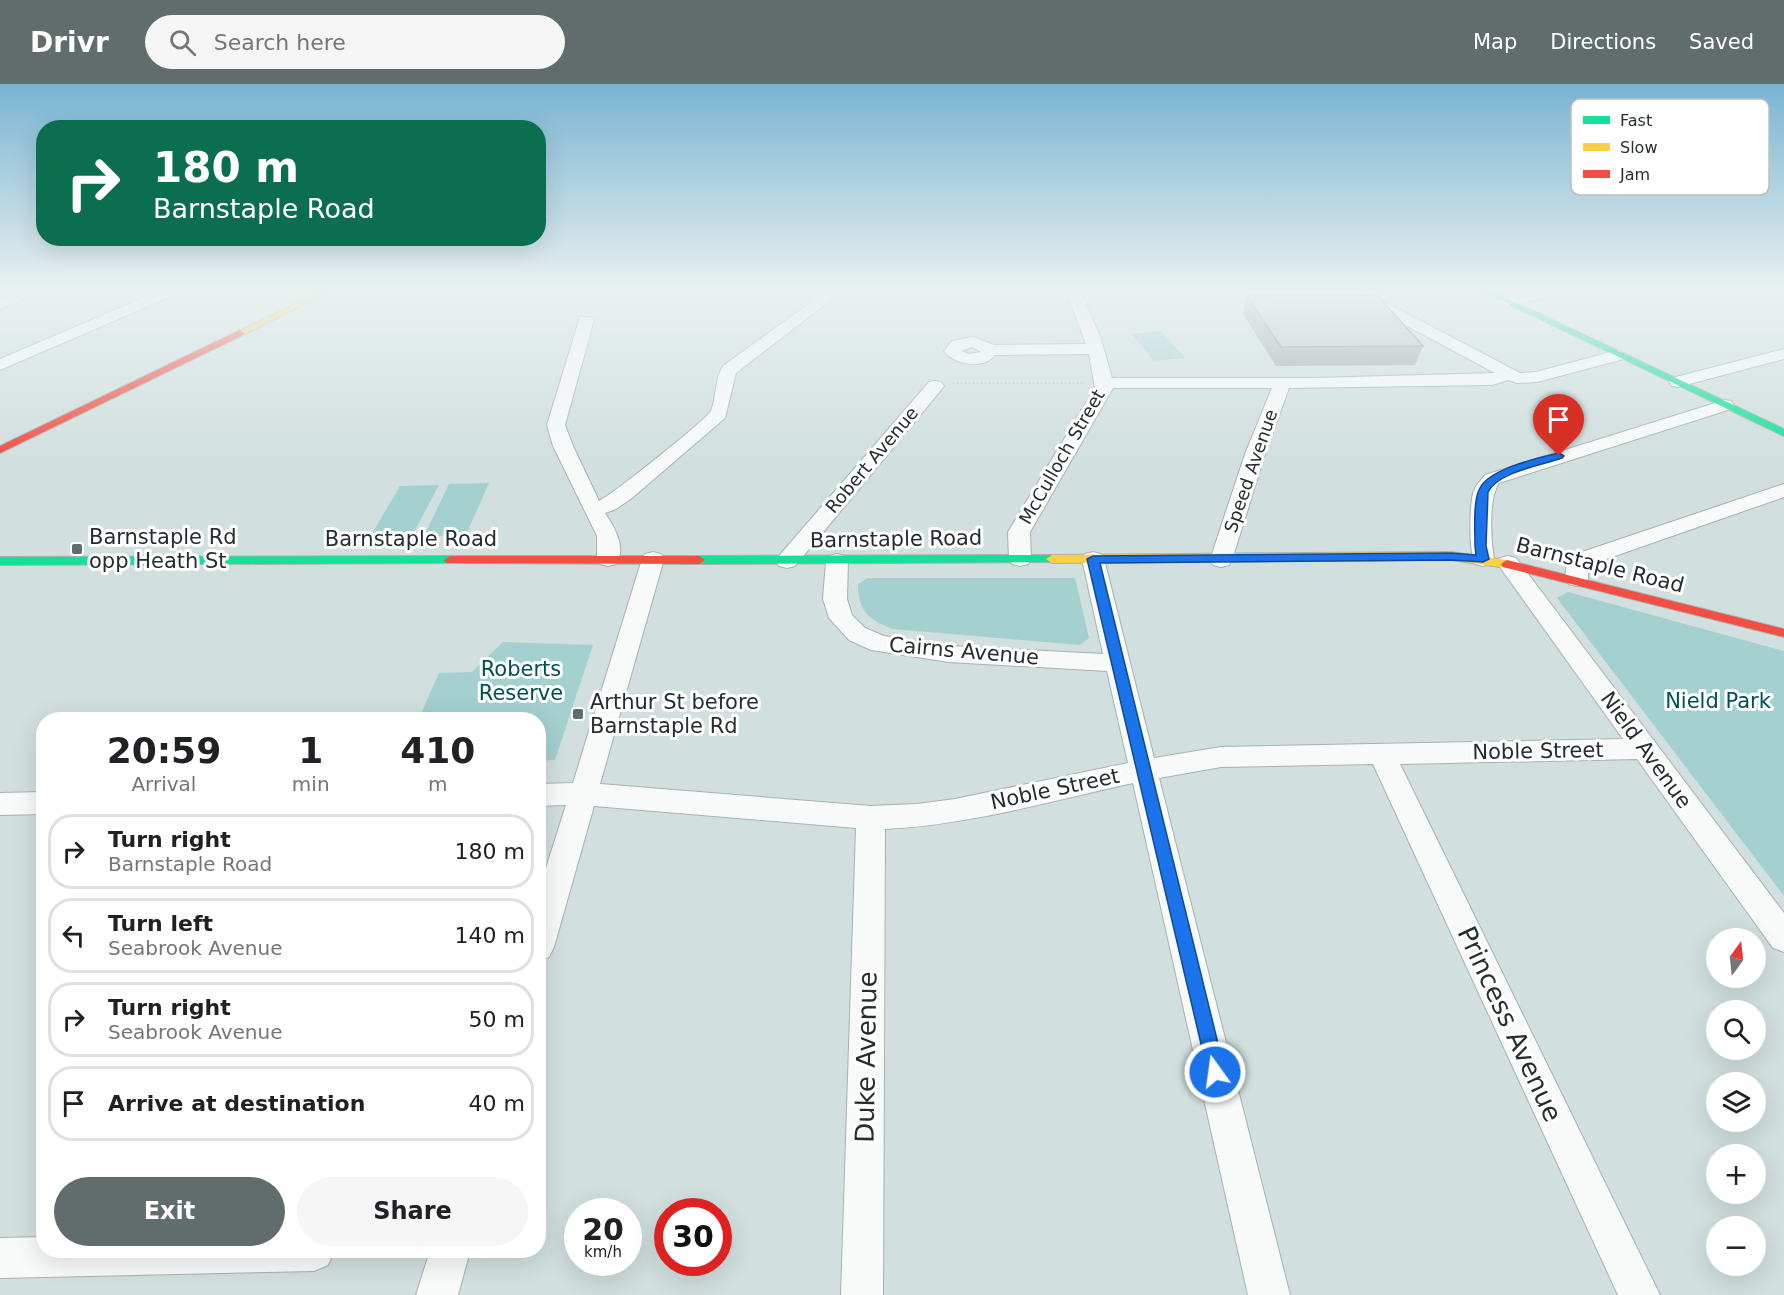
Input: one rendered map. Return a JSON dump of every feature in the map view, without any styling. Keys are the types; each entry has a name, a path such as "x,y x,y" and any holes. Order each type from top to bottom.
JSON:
{"street":[{"path":"0,365 45,346"},
{"path":"0,450 215,346"},
{"path":"579,346 556,425 563,446 608,536 608,559"},
{"path":"593,510 609,505 625,494 719,414 726,375 729,370 762,346"},
{"name":"McCulloch Street","path":"1020,559 1019,532 1101,394 1105,383 1094,346"},
{"path":"1455,346 1510,375 1522,378 1537,378 1618,355"},
{"path":"1598,346 1784,433"},
{"path":"989,350 1095,349"},
{"path":"1678,382 1784,354"},
{"path":"1105,383 1492,380 1510,375"},
{"name":"Speed Avenue","path":"1221,560 1255,454 1283,382"},
{"name":"Robert Avenue","path":"787,561 934,386"},
{"path":"1496,561 1480,546 1483,492 1492,479 1725,405"},
{"path":"1577,579 1576,568 1584,559 1784,490"},
{"name":"Barnstaple Road","path":"0,561 1221,560 1451,556 1496,561 1577,579 1784,633"},
{"path":"546,920 653,559"},
{"path":"1093,559 1269,1295"},
{"name":"Cairns Avenue","path":"837,561 835,599 841,618 857,634 880,644 949,654 1117,663"},
{"name":"Nield Avenue","path":"1496,561 1645,748 1784,938"},
{"name":"Noble Street","path":"546,795 583,794 646,798 871,819 917,816 955,810 1221,757 1645,748"},
{"name":"Princess Avenue","path":"1382,754 1639,1295"},
{"path":"0,804 36,803"},
{"name":"Duke Avenue","path":"862,1295 871,819"},
{"path":"0,1258 36,1257"},
{"path":"437,1295 448,1258"}],"path":[{"path":"934,386 945,383 1105,383"}],"green space":[{"path":"1141,346 1174,346 1185,358 1154,361"},
{"path":"489,483 466,535 424,536 449,484"},
{"path":"439,485 412,536 370,537 400,486"},
{"path":"868,578 1075,578 1089,638 1080,645 893,629 871,618 863,608 858,584"},
{"name":"Nield Park","path":"1568,592 1784,651 1784,896 1557,598"},
{"name":"Roberts Reserve","path":"503,642 593,645 555,760 546,761 546,712 422,712 439,673 472,672"}],"building":[{"path":"1280,346 1423,346 1281,347"}],"traffic: fast":[{"path":"1600,346 1784,433"},
{"path":"699,560 1052,559"},
{"path":"0,561 450,560"}],"traffic: slow":[{"path":"1052,559 1451,556 1507,564"}],"traffic: jam":[{"path":"0,450 214,346"},
{"path":"450,560 699,560"},
{"path":"1507,564 1784,633"}],"place":[{"name":"Barnstaple Rd opp Heath St","path":"77,549"},
{"name":"Arthur St before Barnstaple Rd","path":"578,714"}],"route":[{"path":"1215,1072 1093,559 1221,560 1451,556 1483,559 1480,546 1483,492 1487,484 1501,474 1559,456"}]}
